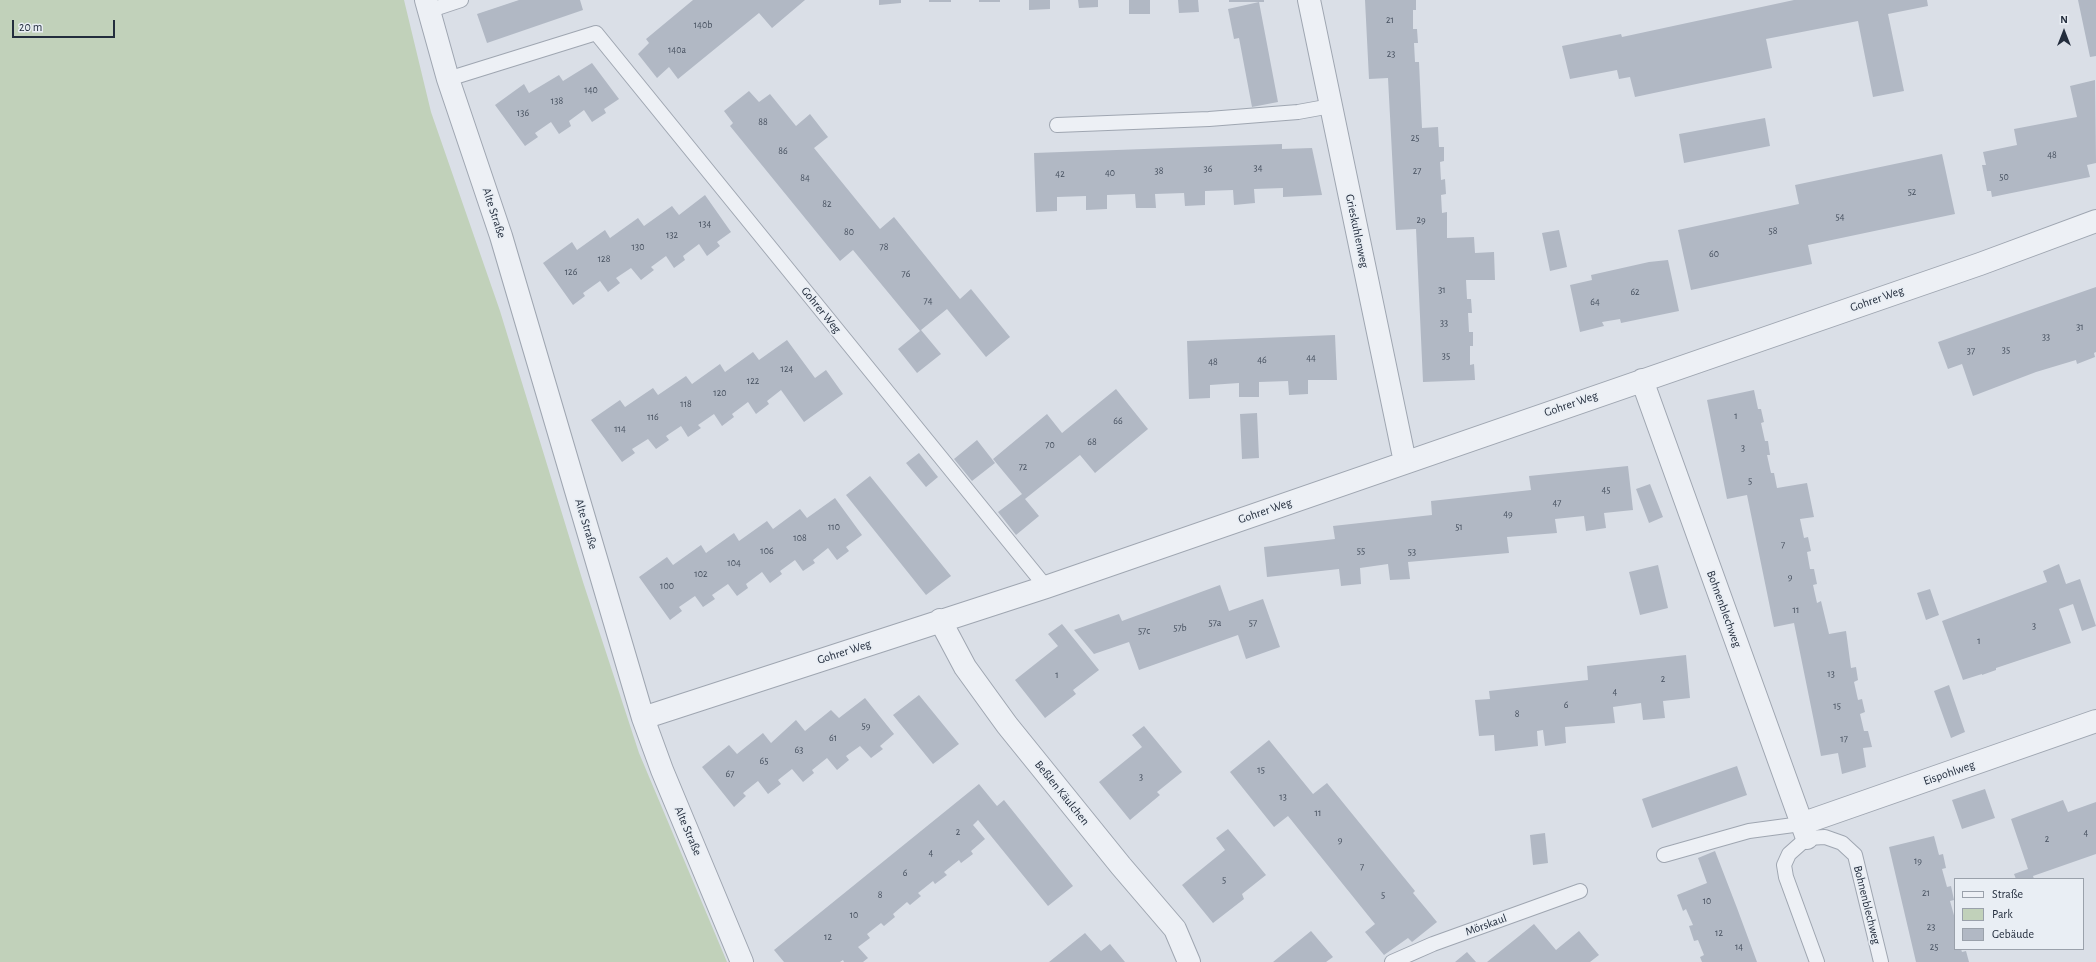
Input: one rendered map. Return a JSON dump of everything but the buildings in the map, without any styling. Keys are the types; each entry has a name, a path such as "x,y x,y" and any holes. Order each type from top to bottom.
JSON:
{"street":[{"name":"Grieskuhlenweg","path":"1309,0 1405,462"},
{"name":"Alte Straße","path":"427,5 448,79 501,236 643,718 662,770 742,962"},
{"name":"Gohrer Weg","path":"643,718 940,620 1046,587 1980,264 2096,221"},
{"name":"Bohnenblechweg","path":"1642,380 1804,831"},
{"name":"Beßlen Käulchen","path":"940,620 965,667 1007,725 1121,866 1176,929 1189,962"},
{"name":"Eispohlweg","path":"1804,831 2096,721"}],"lane":[{"path":"427,5 461,0"},
{"name":"Gohrer Weg","path":"448,79 596,33 1046,587"},
{"path":"1057,125 1209,119 1298,112 1331,106"},
{"path":"1664,855 1749,831 1804,831"},
{"path":"1804,831 1784,864 1786,877 1817,962"},
{"name":"Bohnenblechweg","path":"1804,831 1825,836 1842,843 1855,855 1881,962"},
{"name":"Mörskaul","path":"1392,962 1434,944 1580,891"}],"green space":[{"path":"0,0 404,0 431,112 500,311 583,582 639,753 727,962 0,962"}]}
